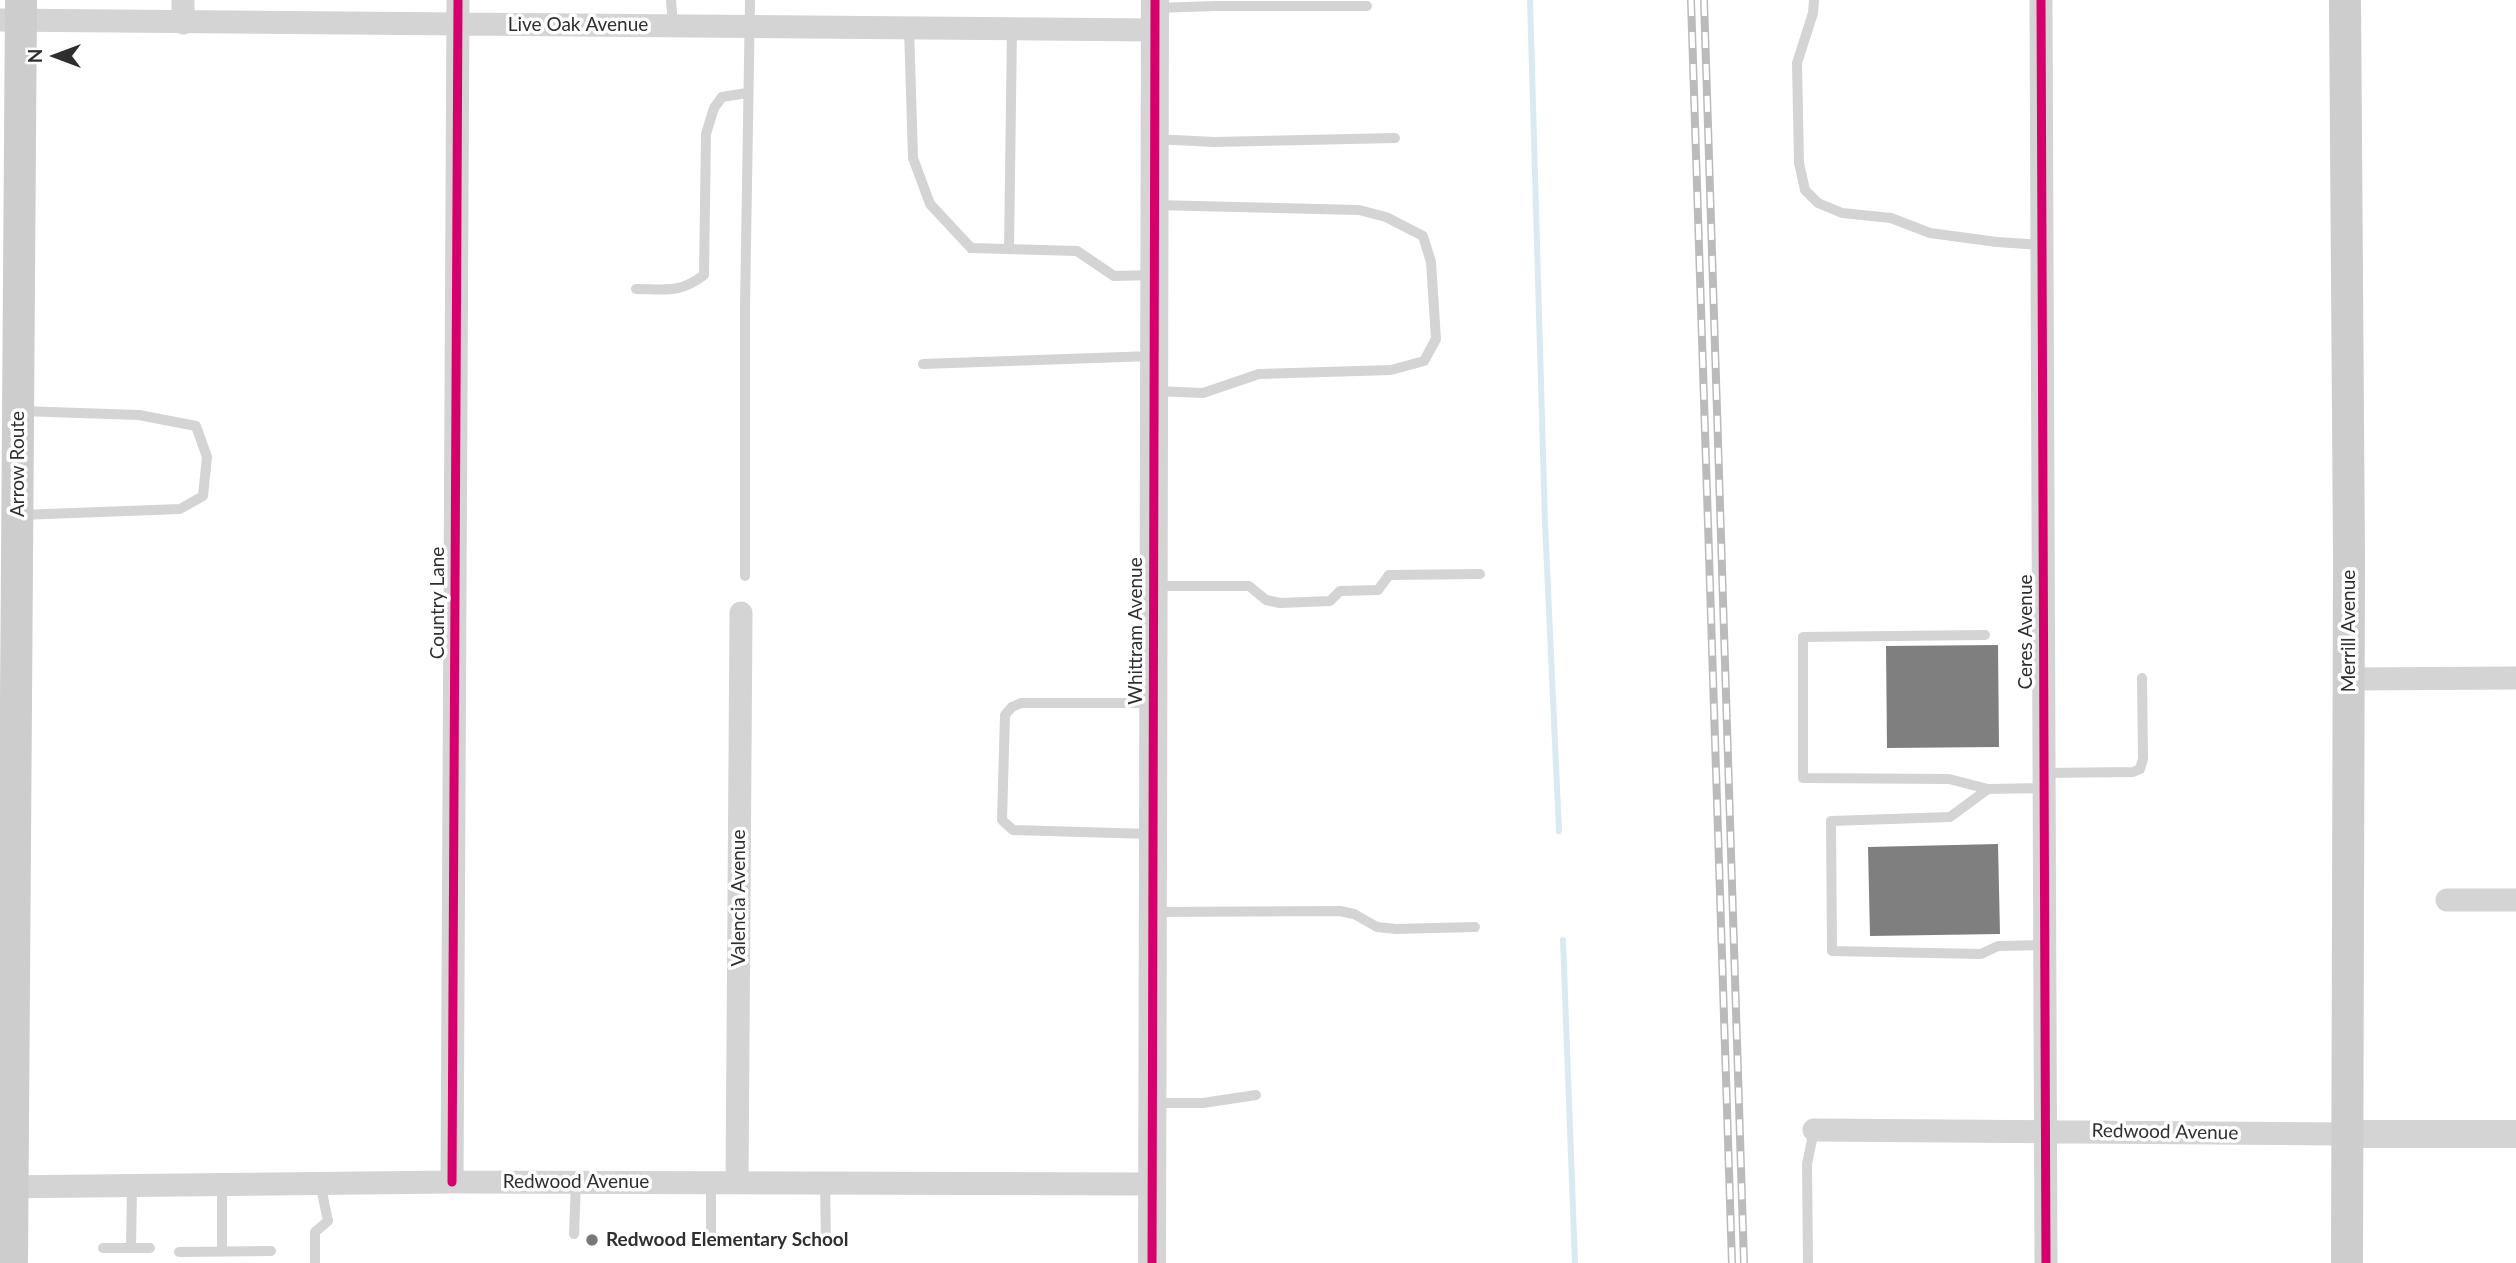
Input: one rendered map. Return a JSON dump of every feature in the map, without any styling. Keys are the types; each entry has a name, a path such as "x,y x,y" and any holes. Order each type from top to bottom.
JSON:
{"main road":[{"name":"Merrill Avenue","path":"2345,0 2349,679 2347,1263"},
{"name":"Arrow Route","path":"12,1263 6,1187 8,754 15,394 14,14"}],"street":[{"path":"458,0 458,24"},
{"name":"Ceres Avenue","path":"2041,0 2046,1263"},
{"name":"Live Oak Avenue","path":"14,14 183,11 458,24 1012,29 1155,13"},
{"name":"Whittram Avenue","path":"1152,1263 1155,13"},
{"name":"Country Lane","path":"452,1182 458,24"},
{"name":"Valencia Avenue","path":"737,1184 741,613"},
{"path":"2349,679 2516,678"},
{"path":"2447,900 2516,900"},
{"name":"Redwood Avenue","path":"1814,1130 2516,1134"},
{"name":"Redwood Avenue","path":"6,1187 452,1182 1152,1185"}],"lane":[{"path":"671,0 673,26"},
{"path":"745,576 747,93 750,0"},
{"path":"1814,0 1813,13 1797,63 1799,163 1805,190 1818,203 1842,213 1891,219 1930,233 2042,245"},
{"path":"1155,13 1216,6 1367,6"},
{"path":"909,28 913,158 930,204 971,248 1077,251 1114,276 1155,275"},
{"path":"1009,249 1012,29"},
{"path":"636,289 676,289 690,286 704,275 706,134 714,108 722,97 747,93"},
{"path":"1155,139 1214,142 1395,138"},
{"path":"1154,391 1203,393 1259,374 1391,370 1424,361 1436,339 1431,262 1423,236 1386,217 1359,210 1155,205"},
{"path":"923,364 1154,356"},
{"path":"14,532 180,509 203,496 207,457 195,426 15,394"},
{"path":"1154,586 1249,586 1266,600 1280,603 1330,601 1340,591 1378,590 1389,575 1480,574"},
{"path":"1985,635 1803,637 1803,778 1949,779 1988,789 2044,780 2133,772 2140,769 2143,759 2142,678"},
{"path":"1153,703 1021,703 1012,706 1005,715 1002,820 1013,830 1153,834"},
{"path":"1988,789 1950,817 1831,821 1832,951 1981,954 1998,946 2045,945"},
{"path":"1153,912 1340,911 1354,914 1377,927 1475,927"},
{"path":"1152,1102 1203,1102 1256,1095"},
{"path":"1808,1263 1807,1164 1814,1130"},
{"path":"574,1234 576,1182"},
{"path":"315,1263 315,1233 328,1221 320,1183"},
{"path":"711,1184 711,1243"},
{"path":"825,1184 827,1241"},
{"path":"222,1185 222,1251"},
{"path":"131,1248 132,1186"},
{"path":"103,1248 150,1248"},
{"path":"179,1252 271,1251"}],"building":[{"path":"1998,645 1999,747 1887,748 1886,646"},
{"path":"1998,844 2000,934 1870,936 1868,847"}],"waterway":[{"path":"1530,0 1545,523 1559,831"},
{"path":"1563,940 1575,1263"}],"railway":[{"path":"1691,0 1732,1263"},
{"path":"1704,0 1744,1263"}],"cycle path":[{"path":"452,1182 458,0"},
{"path":"1152,1263 1155,0"},
{"path":"2041,0 2046,1263"}],"place":[{"name":"Redwood Elementary School","path":"592,1240"}]}
